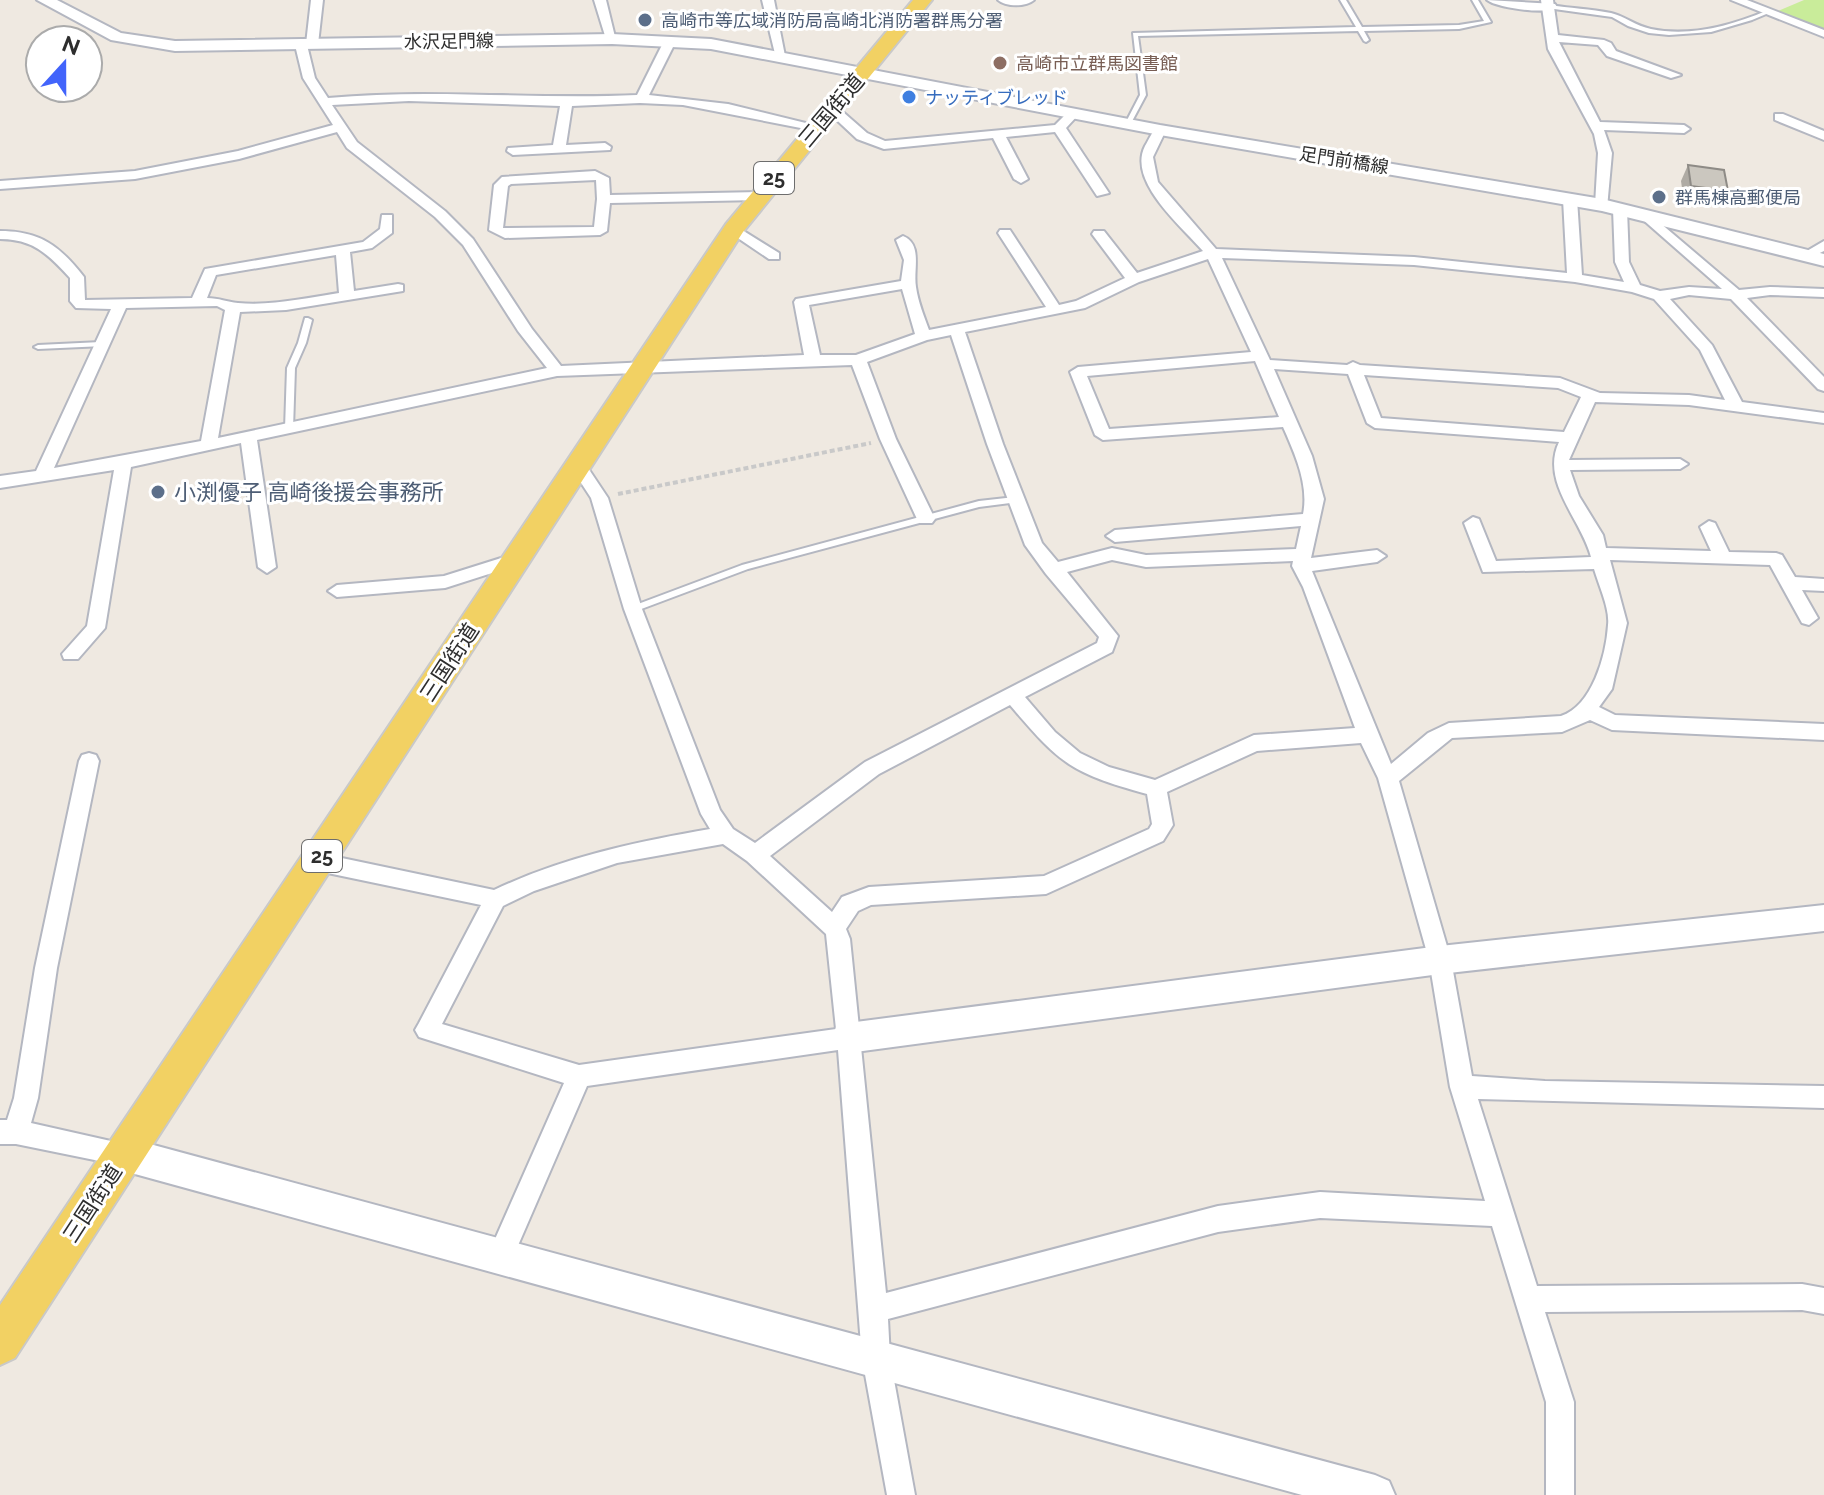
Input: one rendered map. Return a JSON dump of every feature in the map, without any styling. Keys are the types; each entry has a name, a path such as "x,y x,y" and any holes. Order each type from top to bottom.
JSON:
{"main road":[{"name":"水沢足門線","path":"45,0 97,29 143,42 175,46 612,39 670,41 711,44 860,74"},
{"name":"三国街道","path":"0,1343 734,229 923,0"},
{"path":"1006,0 1026,0"},
{"path":"1495,0 1548,3"},
{"name":"足門前橋線","path":"860,74 1160,130 1570,199 1815,258"},
{"path":"848,1038 1440,960 1824,918"},
{"path":"124,1154 1375,1495"}],"street":[{"path":"317,0 307,45 309,78 322,102 352,145 440,214 468,242 526,331 557,371"},
{"path":"600,0 612,39"},
{"path":"768,0 782,58"},
{"path":"1737,0 1824,34"},
{"path":"1548,3 1551,38 1596,126 1605,153 1622,262 1634,288"},
{"path":"1551,38 1600,42 1607,45 1611,53 1675,75"},
{"path":"641,99 670,41"},
{"path":"322,102 382,98 514,98 567,102 641,99 754,112 816,127"},
{"path":"559,148 567,102"},
{"path":"831,108 862,136 884,145 1059,128 1073,114"},
{"path":"1779,117 1824,136"},
{"path":"1596,126 1684,129"},
{"path":"0,185 135,175 239,155 342,127"},
{"path":"1059,128 1102,193"},
{"path":"1160,130 1146,157 1151,183 1212,253 1304,456 1315,499 1302,561 1367,735 1388,778 1440,960 1462,1087 1560,1402 1560,1495"},
{"path":"997,133 1021,179"},
{"path":"513,151 605,147"},
{"path":"595,175 602,178 604,199 600,231 505,234 496,230 501,185 507,180 595,175"},
{"path":"604,199 760,196"},
{"path":"1570,199 1575,278"},
{"path":"1646,215 1736,295 1824,386"},
{"path":"198,302 210,272 367,245 387,230 387,218"},
{"path":"734,229 774,256"},
{"path":"1005,233 1055,309"},
{"path":"1099,234 1134,279"},
{"path":"1,237 25,235 56,254 77,277 77,301 81,305 225,302 233,308 286,306 398,288"},
{"path":"903,240 911,260 906,270 908,284 923,336"},
{"path":"1815,258 1824,245"},
{"path":"343,250 347,296"},
{"path":"0,482 123,463 557,371 813,359 858,360 923,336 1080,305 1134,279 1212,253 1414,261 1575,278 1634,288 1659,296 1689,291 1736,295 1770,291 1824,293"},
{"path":"813,359 801,302 908,284"},
{"path":"1659,296 1707,348 1735,404"},
{"path":"43,475 120,305"},
{"path":"209,445 233,308"},
{"path":"755,855 872,768 1105,647 1109,636 1034,545 1015,500 957,331"},
{"path":"858,360 888,439 926,519"},
{"path":"1287,422 1103,435 1078,372 1262,360 1560,383 1598,398 1735,404 1824,418"},
{"path":"1353,367 1375,423 1572,438"},
{"path":"1388,778 1435,738 1449,731 1562,724 1589,711 1602,689 1618,623 1594,535 1570,496 1560,465 1563,451 1572,438 1590,395"},
{"path":"248,437 267,567"},
{"path":"71,654 96,628 123,463"},
{"path":"1560,465 1680,464"},
{"path":"578,466 599,498 633,609 711,814 726,835 755,855 834,928 839,939 876,1358 901,1495"},
{"path":"1115,536 1312,519"},
{"path":"1473,523 1489,568 1600,559 1776,559 1809,618"},
{"path":"1709,527 1723,558"},
{"path":"1052,570 1112,554 1146,561 1302,561 1377,556"},
{"path":"337,591 445,582 517,559"},
{"path":"1789,583 1824,585"},
{"path":"1012,695 1044,733 1073,759 1156,788 1254,743 1367,735"},
{"path":"1589,711 1612,722 1824,732"},
{"path":"89,761 46,968 26,1098 8,1132 124,1154"},
{"path":"834,928 850,904 869,896 1046,885 1156,835 1163,825 1156,788"},
{"path":"318,862 495,899 527,884 617,854 726,835"},
{"path":"495,899 427,1030 579,1076 848,1038"},
{"path":"501,1255 579,1076"},
{"path":"1462,1087 1545,1092 1824,1097"},
{"path":"874,1309 1218,1219 1320,1205 1501,1214"},
{"path":"1528,1299 1802,1297 1824,1301"}],"lane":[{"path":"1343,0 1366,40"},
{"path":"1128,124 1143,95 1135,34 1459,27 1488,22 1475,0"},
{"path":"1548,3 1613,15 1621,21 1651,29 1695,34 1728,28 1768,12"},
{"path":"289,429 291,368 308,320"},
{"path":"38,347 101,344"},
{"path":"633,609 745,567 979,504 1015,500"}],"path":[{"path":"599,498 888,439"}],"green space":[{"path":"1804,0 1824,0 1824,29 1778,11"}],"building":[{"path":"1688,165 1724,170 1728,191 1691,186"}],"place":[{"name":"高崎市等広域消防局高崎北消防署群馬分署","path":"645,20"},
{"name":"高崎市立群馬図書館","path":"1000,63"},
{"name":"ナッティブレッド","path":"909,97"},
{"name":"群馬棟高郵便局","path":"1659,197"},
{"name":"小渕優子 高崎後援会事務所","path":"158,492"}]}
